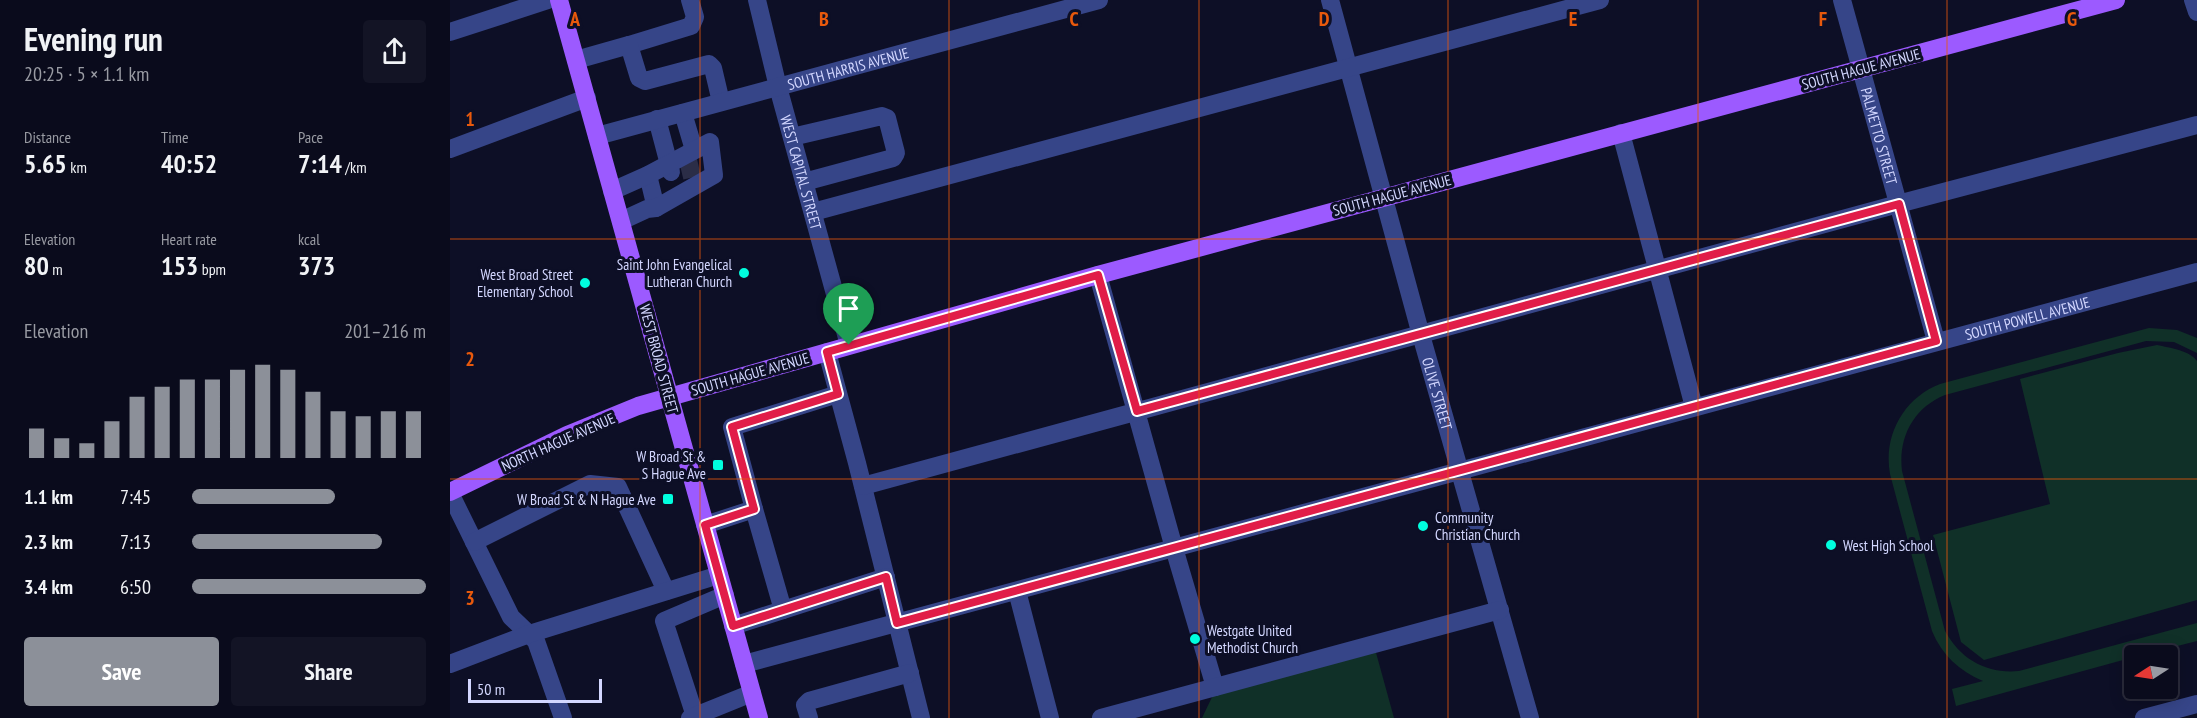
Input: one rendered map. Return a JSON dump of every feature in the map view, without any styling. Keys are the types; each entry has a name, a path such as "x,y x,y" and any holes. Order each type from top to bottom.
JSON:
{"main road":[{"name":"WEST BROAD STREET","path":"559,0 759,718"},
{"name":"SOUTH HAGUE AVENUE","path":"669,397 1098,275 2116,0"},
{"name":"NORTH HAGUE AVENUE","path":"450,493 567,435 638,406 669,397"}],"street":[{"path":"450,32 548,0"},
{"path":"576,60 691,26 695,17 690,0"},
{"name":"WEST CAPITAL STREET","path":"757,0 778,87 849,345"},
{"name":"SOUTH HARRIS AVENUE","path":"597,136 1099,0"},
{"name":"OLIVE STREET","path":"1330,0 1383,198 1530,718"},
{"path":"813,212 1600,0"},
{"name":"PALMETTO STREET","path":"1842,0 1936,341"},
{"path":"2193,0 2197,12"},
{"path":"629,45 639,78 645,81 709,64 713,68 721,102"},
{"path":"450,149 586,99"},
{"path":"683,112 690,155"},
{"path":"792,137 882,116 887,118 896,153 893,158 804,182"},
{"path":"657,119 670,168"},
{"path":"863,486 2197,125"},
{"path":"1621,133 1694,407"},
{"path":"612,191 670,168 710,142 714,175 694,183 656,208 647,209 621,221"},
{"path":"648,175 656,208"},
{"name":"SOUTH POWELL AVENUE","path":"744,664 2197,272"},
{"path":"1098,275 1215,687"},
{"path":"827,352 921,718"},
{"path":"783,610 732,427 838,394"},
{"path":"474,542 590,484 618,486 666,591"},
{"path":"450,493 511,617 536,641 563,718"},
{"path":"705,525 754,509"},
{"path":"450,664 529,634 719,575"},
{"path":"733,626 886,577"},
{"path":"1017,591 1050,718"},
{"path":"725,595 664,621 693,717 752,693"},
{"path":"1101,718 1500,610"},
{"path":"809,718 805,705 809,701 910,673"},
{"path":"2144,718 2197,704"}],"green space":[{"path":"2149,328 2177,330 2197,338 2197,353 2174,342 2146,341 1945,395 1916,416 1905,436 1901,459 1902,471 1945,631 1959,650 1976,663 1996,670 2019,671 2197,623 2197,641 2178,646 2124,645 2124,660 1956,706 1952,689 1983,681 1952,661 1941,648 1932,631 1890,474 1889,460 1893,432 1907,408 1927,390 1940,384"},
{"path":"2157,345 2184,352 2197,361 2197,600 1984,660 1961,642 1933,535 2050,504 2020,379"},
{"path":"1375,649 1394,718 1202,718 1214,693"}],"tunnel":[{"path":"688,160 693,181"}],"place":[{"name":"Saint John Evangelical Lutheran Church","path":"744,273"},
{"name":"West Broad Street Elementary School","path":"585,283"},
{"name":"W Broad St & S Hague Ave","path":"718,465"},
{"name":"W Broad St & N Hague Ave","path":"668,499"},
{"name":"Community Christian Church","path":"1423,526"},
{"name":"West High School","path":"1831,545"},
{"name":"Westgate United Methodist Church","path":"1195,639"}],"route":[{"path":"1899,204 1936,341 897,623 886,577 733,626 705,525 754,509 732,427 838,394 827,352 849,345 1098,275 1137,411 1899,204"}]}
